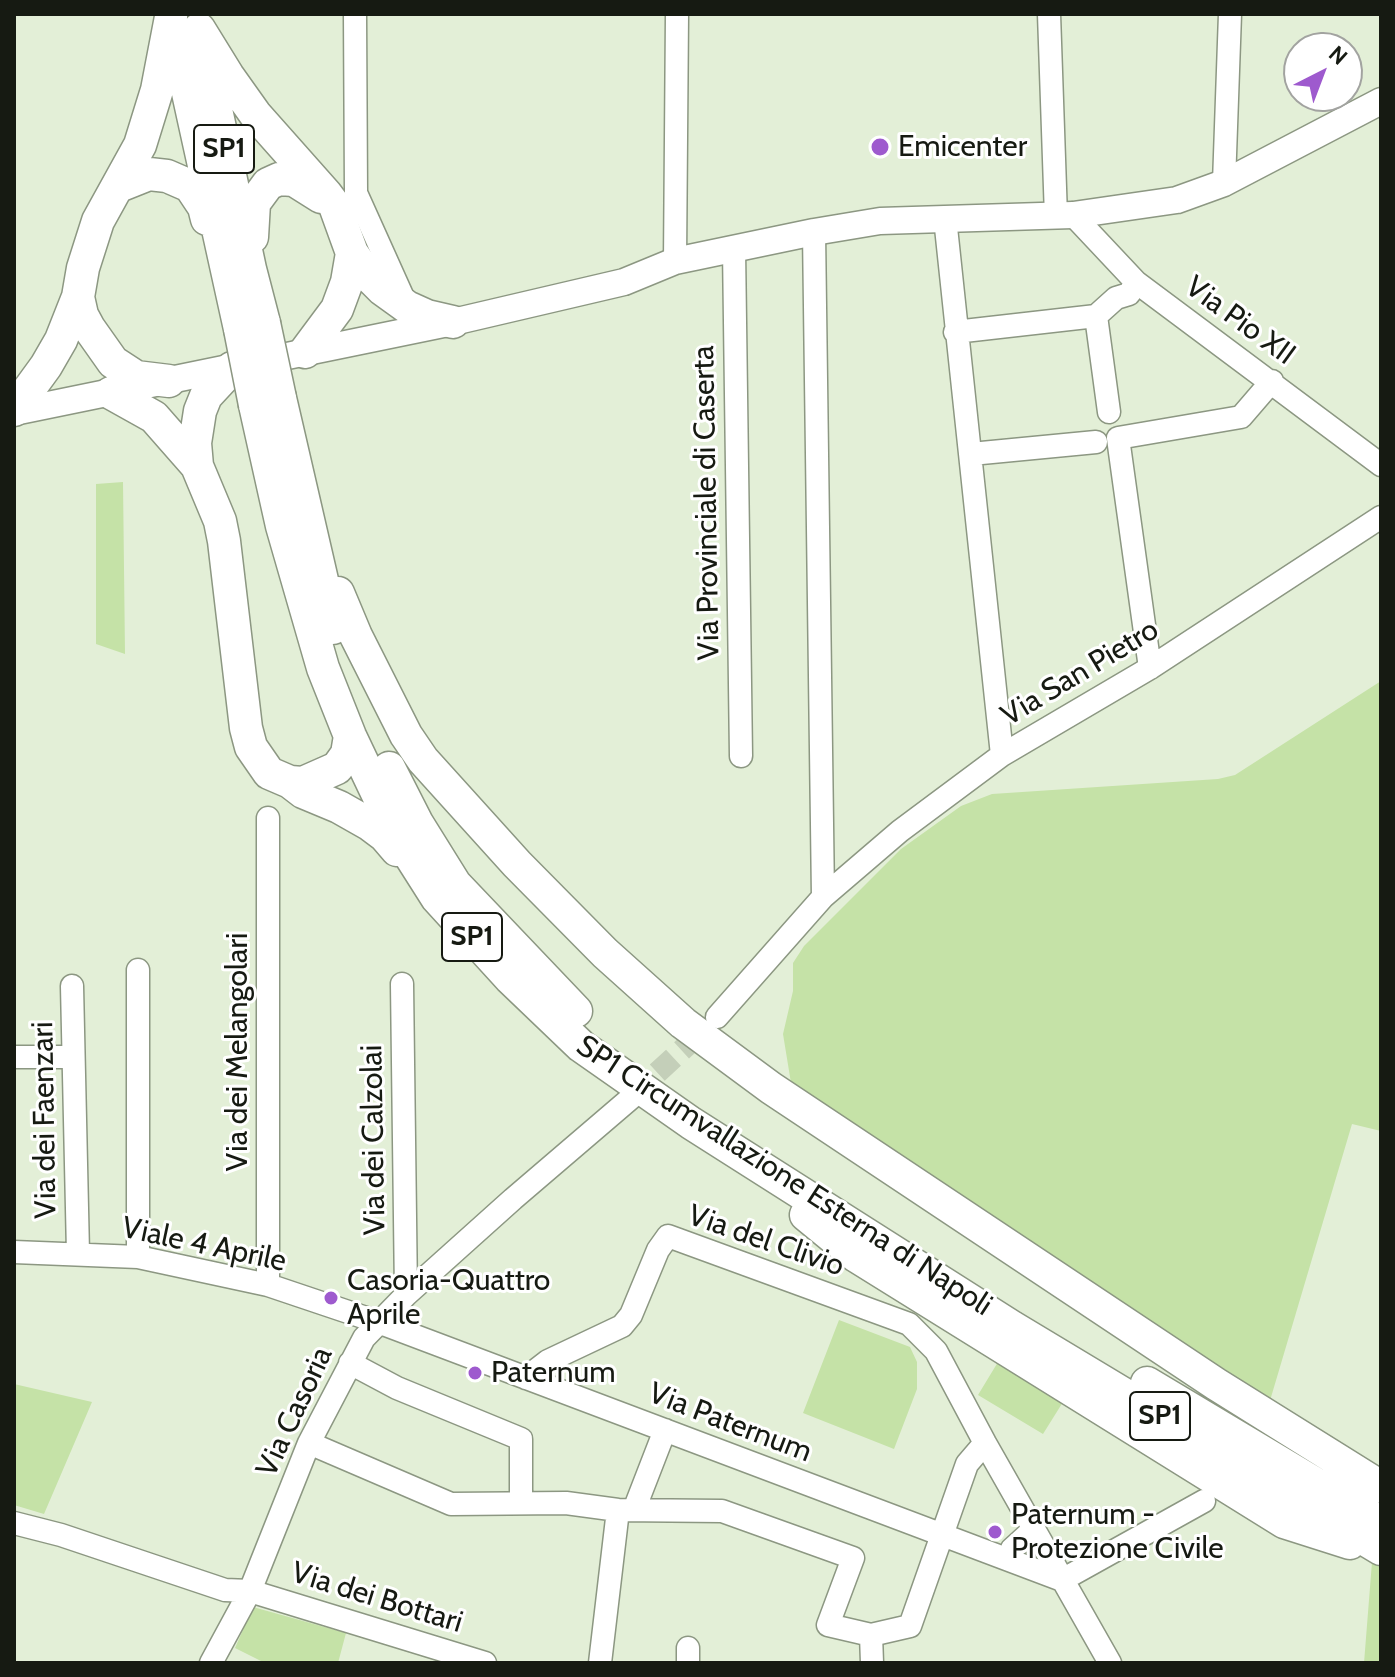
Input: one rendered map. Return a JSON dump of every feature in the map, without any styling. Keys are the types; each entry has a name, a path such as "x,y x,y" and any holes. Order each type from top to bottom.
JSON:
{"highway":[{"path":"184,19 255,114 326,194 352,253 366,273 407,307 453,322"},
{"path":"14,411 61,340 78,297 83,268 98,221 140,145 184,19"},
{"name":"SP1 Circumvallazione Esterna di Napoli","path":"184,19 267,401 282,526 318,654 350,736 397,835 437,898 510,978 581,1046 739,1153 944,1271 1021,1308 1381,1523"},
{"path":"119,186 149,174 167,176 190,186 204,207 213,243 240,275"},
{"path":"240,275 254,203 268,184 279,179 294,180 307,186 339,218"},
{"path":"305,352 337,309 347,282 352,253"},
{"path":"78,297 82,315 113,362 136,377 169,381"},
{"path":"232,368 206,396 200,411 195,443 197,466 220,521 224,541 246,728 251,747 269,773 369,824 385,836 421,874"},
{"path":"111,393 154,417 197,466"},
{"name":"SP1 Circumvallazione Esterna di Napoli","path":"267,401 305,518 342,665 368,727 417,823 455,884 529,965 595,1031 944,1271 1012,1327 1381,1549"},
{"path":"305,518 356,636 406,735 423,760 517,864 616,963 683,1023 771,1088 1216,1384 1381,1487"},
{"path":"290,782 303,783 337,768 347,754 350,736"},
{"path":"739,1153 782,1196 856,1256 1284,1522 1352,1544 1381,1559"}],"main road":[{"path":"14,411 453,322 624,282 675,261 814,232 880,221 1064,216 1177,200 1224,183 1381,101"}],"street":[{"path":"355,14 356,193 407,307"},
{"path":"675,261 677,14"},
{"path":"1049,14 1064,216"},
{"path":"1224,183 1230,14"},
{"name":"Via Pio XII","path":"1064,216 1136,282 1381,465"},
{"path":"945,218 1002,755"},
{"path":"717,1017 823,897 814,232"},
{"name":"Via Provinciale di Caserta","path":"734,249 741,756"},
{"path":"955,332 1096,316 1116,298 1129,294 1136,282"},
{"path":"1096,316 1109,412"},
{"path":"1150,668 1118,438 1241,417 1272,381"},
{"path":"971,454 1096,442"},
{"name":"Via San Pietro","path":"823,897 900,831 1002,755 1150,668 1381,517"},
{"name":"Via dei Melangolari","path":"268,818 268,1285"},
{"path":"138,970 138,1257"},
{"name":"Via dei Calzolai","path":"402,984 406,1295"},
{"name":"Via dei Faenzari","path":"72,986 78,1253"},
{"path":"14,1057 73,1057"},
{"name":"Via Casoria","path":"211,1663 250,1591 309,1443 364,1338 406,1295 631,1098"},
{"name":"Via del Clivio","path":"526,1378 548,1361 622,1326 631,1315 658,1250 668,1236 909,1324 936,1351 1062,1580"},
{"name":"Viale 4 Aprile","path":"14,1252 138,1257 268,1285 378,1322"},
{"name":"Via Paternum","path":"378,1322 943,1537 1019,1557 1062,1580"},
{"path":"350,1363 397,1388 521,1439 521,1503"},
{"path":"600,1663 626,1510 665,1430"},
{"path":"309,1443 451,1504 566,1503 626,1510 722,1511 853,1558 828,1625 872,1650 910,1626 967,1464 985,1443"},
{"path":"1110,1663 1062,1580 1204,1501"},
{"name":"Via dei Bottari","path":"14,1523 61,1535 225,1590 250,1591 485,1663"},
{"path":"1019,1557 1034,1529"}],"green space":[{"path":"123,482 125,654 96,644 96,484"},
{"path":"1381,681 1381,1131 1352,1124 1269,1404 791,1083 783,1034 793,991 793,963 804,946 901,849 961,806 992,794 1218,779 1235,775"},
{"path":"839,1320 910,1347 917,1362 917,1389 894,1449 803,1413"},
{"path":"998,1362 1063,1402 1043,1434 978,1395"},
{"path":"14,1384 92,1402 44,1514 14,1505"},
{"path":"1372,1562 1381,1568 1381,1663 1364,1663"},
{"path":"253,1607 346,1633 338,1663 265,1663 235,1648"}],"tunnel":[{"path":"633,1095 708,1026"}],"place":[{"name":"Emicenter","path":"880,147"},
{"name":"Casoria-Quattro Aprile","path":"331,1298"},
{"name":"Paternum","path":"475,1373"},
{"name":"Paternum - Protezione Civile","path":"995,1532"}]}
